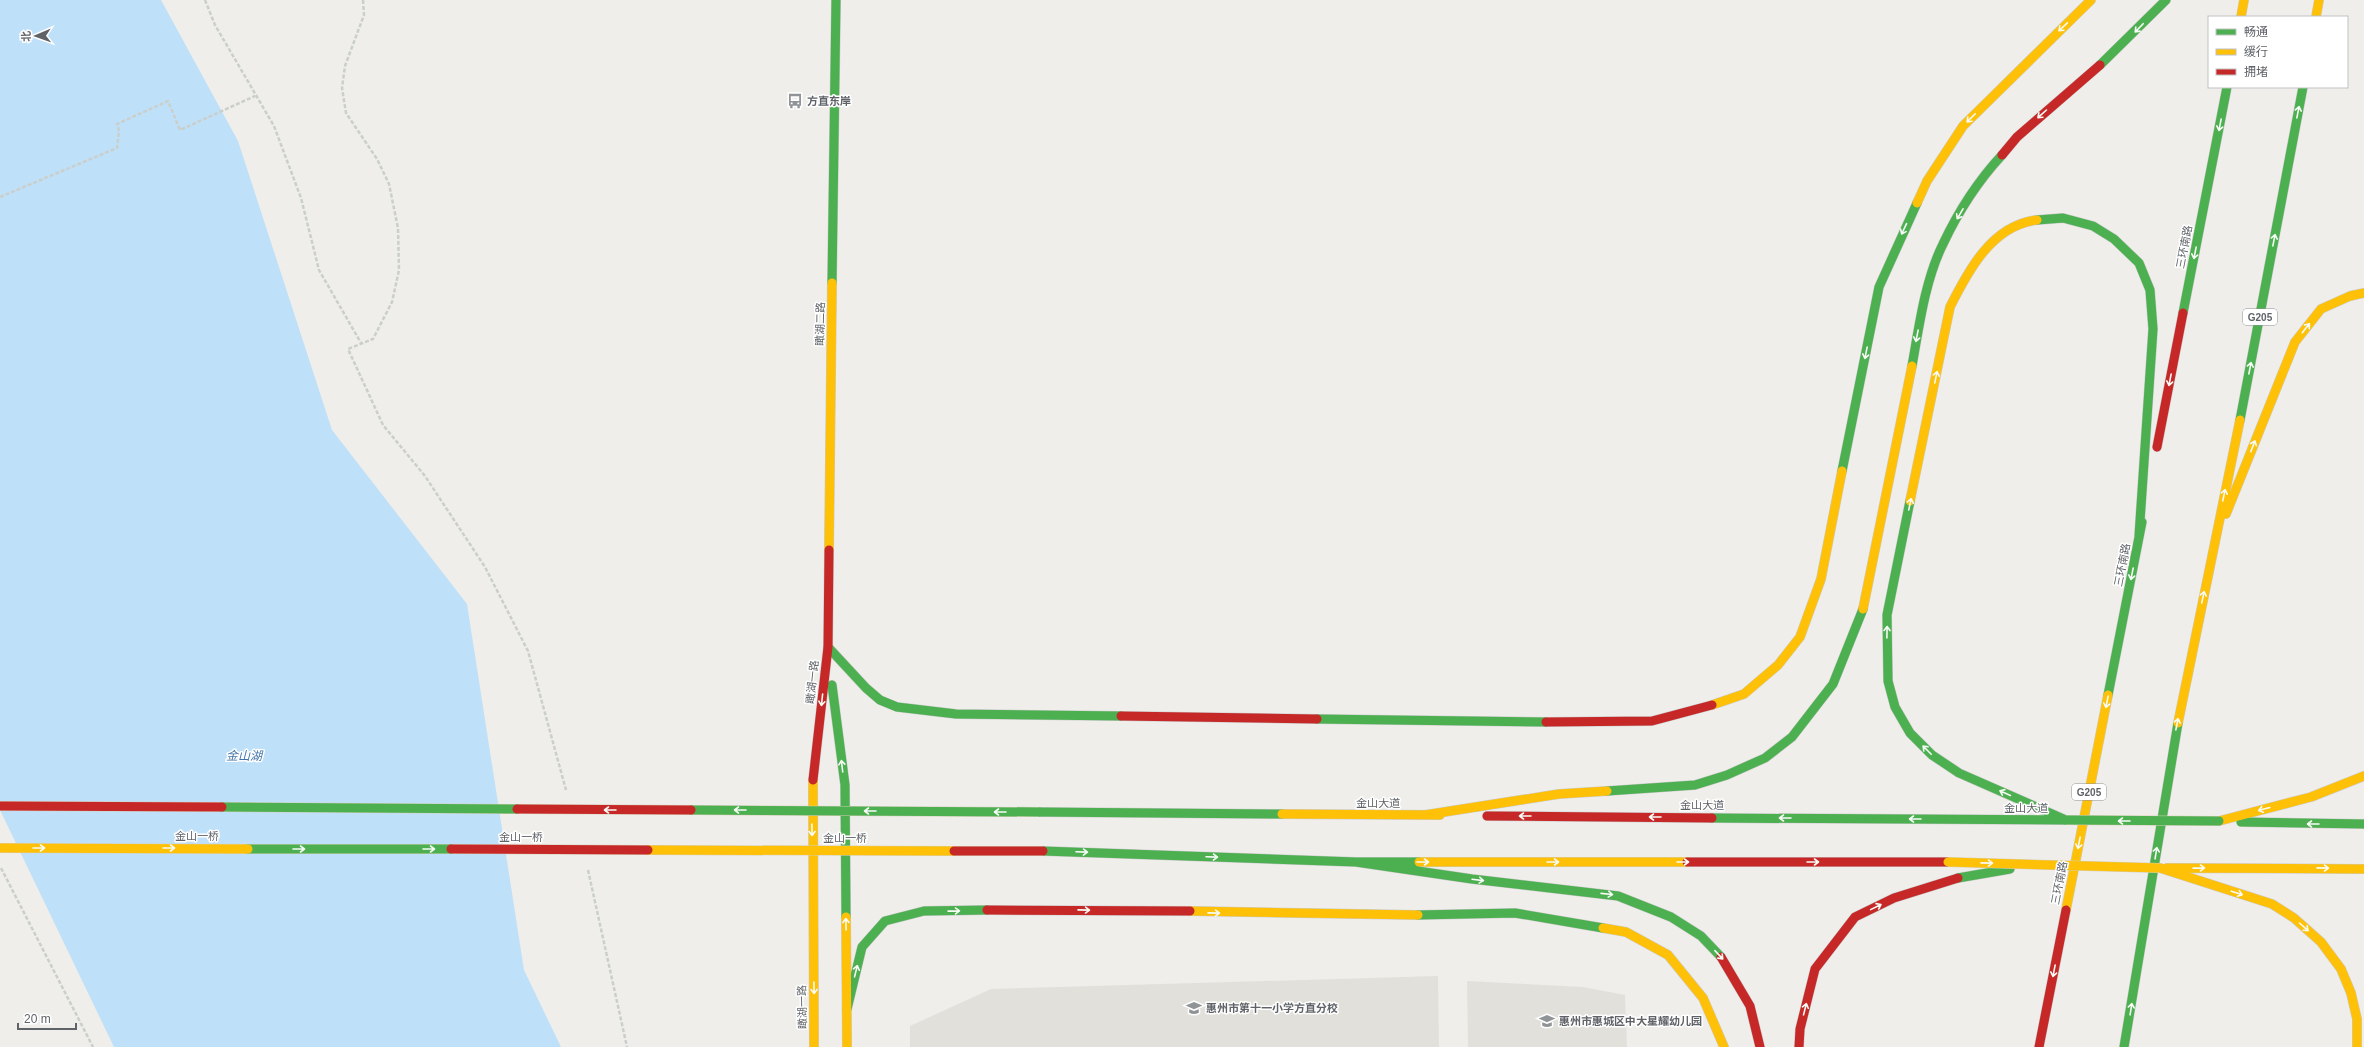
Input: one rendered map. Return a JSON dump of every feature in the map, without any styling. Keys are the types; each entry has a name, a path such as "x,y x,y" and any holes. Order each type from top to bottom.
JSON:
{"main road":[{"name":"瞰湖二路","path":"828,647 836,0"},
{"path":"828,647 848,672 881,701 916,711 956,714 1596,723 1652,721 1695,711 1744,694 1778,665 1800,636 1806,622 1821,579 1879,287 1927,181 1963,126 2091,0"},
{"path":"1425,815 1559,794 1695,785 1727,775 1764,758 1792,737 1833,684 1862,616 1926,294 1942,245 1982,177 2017,137 2112,55 2166,0"},
{"path":"2241,16 2244,0"},
{"path":"2316,16 2319,0"},
{"name":"三环南路","path":"2039,1047 2227,88"},
{"name":"G205","path":"2124,1047 2177,726 2247,384 2303,88"},
{"path":"2066,820 1959,773 1932,755 1910,733 1895,707 1888,681 1887,616 1950,307 1964,278 1980,255 2000,234 2031,222 2063,218 2093,226 2114,239 2139,263 2150,290 2153,329 2139,536"},
{"path":"2214,547 2295,342 2321,309 2350,296 2364,293"},
{"name":"瞰湖一路","path":"828,647 845,785 847,1047"},
{"name":"瞰湖一路","path":"814,1047 812,790 828,647"},
{"path":"2219,821 2301,799 2352,782 2364,776"},
{"name":"金山大道","path":"0,806 1039,812 2219,821 2289,824 2364,824"},
{"name":"金山一桥","path":"0,848 1043,851 1356,862"},
{"path":"1356,862 1948,862 2160,868 2284,867 2364,869"},
{"path":"1356,862 1472,880 1618,896 1671,917 1701,936 1726,963 1750,1006 1760,1047"},
{"path":"1799,1047 1800,1029 1815,969 1856,917 1894,898 1948,880 2036,864"},
{"path":"2160,868 2272,904 2294,918 2320,942 2341,969 2351,993 2357,1019 2357,1047"},
{"path":"847,1009 862,947 886,921 924,911 1046,909 1414,915 1515,914 1626,932 1668,955 1703,998 1724,1047"}],"path":[{"path":"205,0 215,25 255,96 274,126 301,198 319,270 361,343"},
{"path":"363,0 364,15 345,66 342,88 346,113 377,159 389,184 398,228 399,270 392,302 373,339 348,349 383,425 425,476 485,567 528,651 567,792"},
{"path":"0,197 117,148 119,130 116,124 168,101 180,130 255,96"},
{"path":"0,866 93,1047"},
{"path":"587,868 627,1047"}],"shaded area":[{"name":"惠州市第十一小学方直分校","path":"1438,976 1439,1047 910,1047 910,1026 991,989"},
{"name":"惠州市惠城区中大星耀幼儿园","path":"1467,981 1583,987 1625,995 1627,1047 1468,1047"}],"water":[{"name":"金山湖","path":"0,0 161,0 238,141 332,430 467,604 524,970 561,1047 114,1047 0,810"}],"traffic: fast":[{"path":"832,283 836,0"},
{"path":"2100,65 2166,0"},
{"path":"2183,313 2227,88"},
{"path":"2240,420 2303,88"},
{"path":"1912,366 1923,304 1937,258 1949,232 1969,197 2002,155"},
{"path":"1842,471 1879,287 1917,203"},
{"path":"2037,220 2063,218 2093,226 2114,239 2139,263 2150,290 2153,329 2139,536"},
{"path":"1910,501 1887,615 1888,681 1895,707 1910,733 1932,755 1959,773 2066,820"},
{"path":"2108,695 2142,522"},
{"path":"1607,791 1695,785 1727,775 1765,758 1792,737 1833,684 1863,609"},
{"path":"828,647 866,688 880,700 897,707 956,714 1121,716"},
{"path":"832,685 845,785 846,917"},
{"path":"1317,719 1546,722"},
{"path":"2124,1047 2178,723"},
{"path":"222,807 517,809"},
{"path":"691,810 1039,812"},
{"path":"1039,812 1282,814"},
{"path":"1712,818 2066,820"},
{"path":"2066,820 2219,821"},
{"path":"2241,822 2364,824"},
{"path":"248,849 451,849"},
{"path":"1043,851 1356,862 1419,862"},
{"path":"1356,862 1472,879 1618,896 1671,917 1701,936 1721,957"},
{"path":"1958,878 2010,869"},
{"path":"847,1009 862,947 885,921 924,911 987,910"},
{"path":"1418,915 1515,913 1603,928"}],"traffic: slow":[{"path":"1917,203 1927,181 1963,126 2091,0"},
{"path":"2241,16 2244,0"},
{"path":"2316,16 2319,0"},
{"path":"1910,501 1950,307 1974,265 1994,240 2021,224 2037,220"},
{"path":"829,550 832,283"},
{"path":"2226,514 2295,342 2321,309 2350,296 2364,293"},
{"path":"1863,609 1912,366"},
{"path":"2178,723 2240,420"},
{"path":"1712,705 1744,694 1778,665 1800,637 1821,579 1842,471"},
{"path":"2066,910 2108,695"},
{"path":"2219,821 2311,797 2364,776"},
{"path":"813,780 814,1047"},
{"path":"1425,815 1559,794 1607,791"},
{"path":"1282,814 1440,815"},
{"path":"0,848 248,849"},
{"path":"648,850 954,851"},
{"path":"1419,862 1687,862"},
{"path":"1948,862 2160,868"},
{"path":"2160,868 2272,904 2294,918 2321,942 2341,969 2351,993 2357,1019 2357,1047"},
{"path":"2167,868 2364,869"},
{"path":"1190,911 1418,915"},
{"path":"846,917 847,1047"},
{"path":"1603,928 1626,932 1668,955 1703,998 1724,1047"}],"traffic: jam":[{"path":"2002,155 2017,137 2100,65"},
{"path":"2157,447 2183,313"},
{"path":"813,780 828,647 829,550"},
{"path":"1546,722 1652,721 1712,705"},
{"path":"1121,716 1317,719"},
{"path":"0,806 222,807"},
{"path":"517,809 691,810"},
{"path":"1487,816 1712,818"},
{"path":"451,849 648,850"},
{"path":"954,851 1043,851"},
{"path":"1687,862 1948,862"},
{"path":"1799,1047 1800,1029 1815,969 1855,917 1894,898 1958,878"},
{"path":"987,910 1190,911"},
{"path":"2039,1047 2066,910"},
{"path":"1721,957 1750,1006 1760,1047"}],"place":[{"name":"方直东岸","path":"795,101"},
{"name":"惠州市第十一小学方直分校","path":"1194,1008"},
{"name":"惠州市惠城区中大星耀幼儿园","path":"1547,1021"}]}
